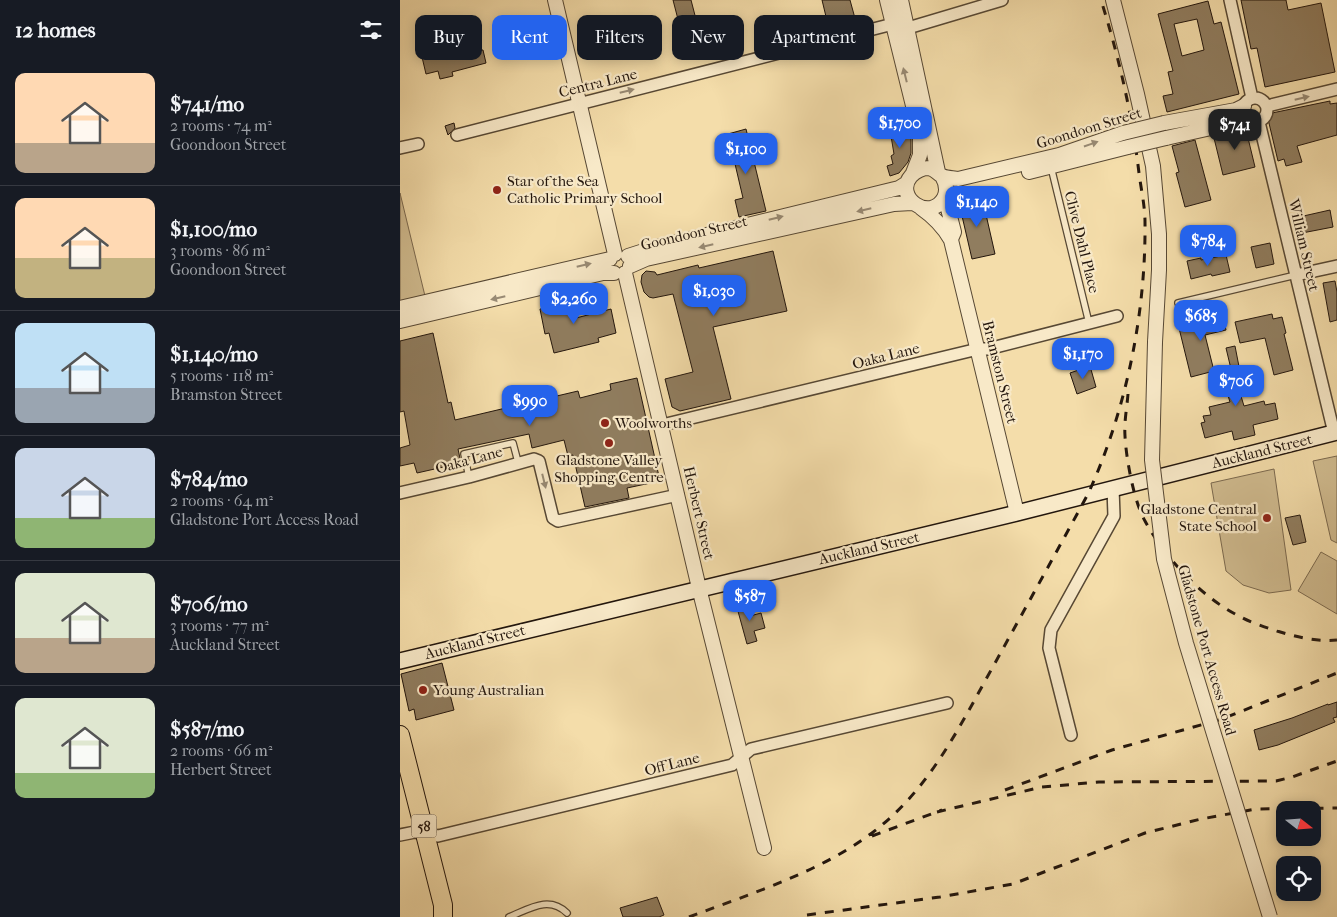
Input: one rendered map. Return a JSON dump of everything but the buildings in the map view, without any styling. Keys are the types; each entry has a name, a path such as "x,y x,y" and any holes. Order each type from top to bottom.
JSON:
{"main road":[{"name":"Auckland Street","path":"400,661 1336,433"},
{"name":"58","path":"400,736 443,905 443,917"}],"street":[{"name":"Herbert Street","path":"555,0 662,425 699,588 764,848"},
{"path":"887,0 920,134 920,155 910,178 908,197 917,205 927,209 938,205 943,183 928,168 923,169 910,178"},
{"name":"Bramston Street","path":"902,0 954,232 951,240"},
{"path":"908,28 1002,0"},
{"name":"Gladstone Port Access Road","path":"1113,0 1153,166 1159,234 1159,270 1152,460 1164,559 1186,643 1270,917"},
{"path":"1230,0 1248,102 1244,113 1253,121 1265,117 1267,106"},
{"name":"Centra Lane","path":"457,135 893,24"},
{"path":"1267,106 1337,89"},
{"path":"1248,102 1262,100 1267,106"},
{"name":"Goondoon Street","path":"943,183 1051,167 1125,140 1164,123 1236,110 1248,102"},
{"name":"Goondoon Street","path":"943,183 1125,140 1166,138 1253,121"},
{"name":"William Street","path":"1253,121 1296,275 1336,433"},
{"path":"400,148 418,144"},
{"name":"Goondoon Street","path":"400,321 603,273 653,248 899,188 910,178"},
{"name":"Goondoon Street","path":"400,308 646,260 894,204 917,205"},
{"name":"Bramston Street","path":"917,205 943,226 951,240 1017,512"},
{"path":"1296,275 1337,266"},
{"name":"Oaka Lane","path":"662,425 978,349 988,349 1118,316"},
{"name":"Oaka Lane","path":"400,493 465,478 534,458 539,461 553,518 558,521 678,495"},
{"path":"1071,735 1049,648 1051,630 1114,516 1113,488"},
{"name":"Off Lane","path":"400,836 415,832 438,836 570,804 732,764 751,749 947,702"}],"lane":[{"name":"Clive Dahl Place","path":"1051,167 1089,323"},
{"path":"1178,303 1296,275"},
{"path":"465,478 464,454 513,443 518,462"},
{"path":"509,917 547,904 560,906 567,913"}],"shaded area":[{"path":"400,193 425,296 400,302"},
{"path":"1337,456 1337,543 1331,540 1313,461"},
{"path":"1274,469 1291,590 1269,593 1243,585 1226,571 1211,483"},
{"path":"1321,552 1337,561 1337,614 1298,591"}],"railway":[{"path":"689,917 780,883 845,851 887,821 907,801 940,759 954,736 1088,494 1113,429 1131,361 1142,292 1145,222 1129,107 1114,43 1101,0"},
{"path":"1128,394 1125,436 1134,492 1145,521 1174,563 1213,600 1245,619 1299,637 1314,640 1337,640"},
{"path":"1005,790 1112,750 1222,719 1337,673"},
{"path":"937,812 1042,787 1099,782 1276,781 1337,761"},
{"path":"807,915 940,897 1013,884 1145,833 1201,819 1256,809 1337,808"},
{"path":"872,836 942,810"}],"place":[{"name":"Star of the Sea Catholic Primary School","path":"497,190"},
{"name":"Woolworths","path":"605,423"},
{"name":"Gladstone Valley Shopping Centre","path":"609,443"},
{"name":"Gladstone Central State School","path":"1267,518"},
{"name":"Young Australian","path":"423,690"}]}
